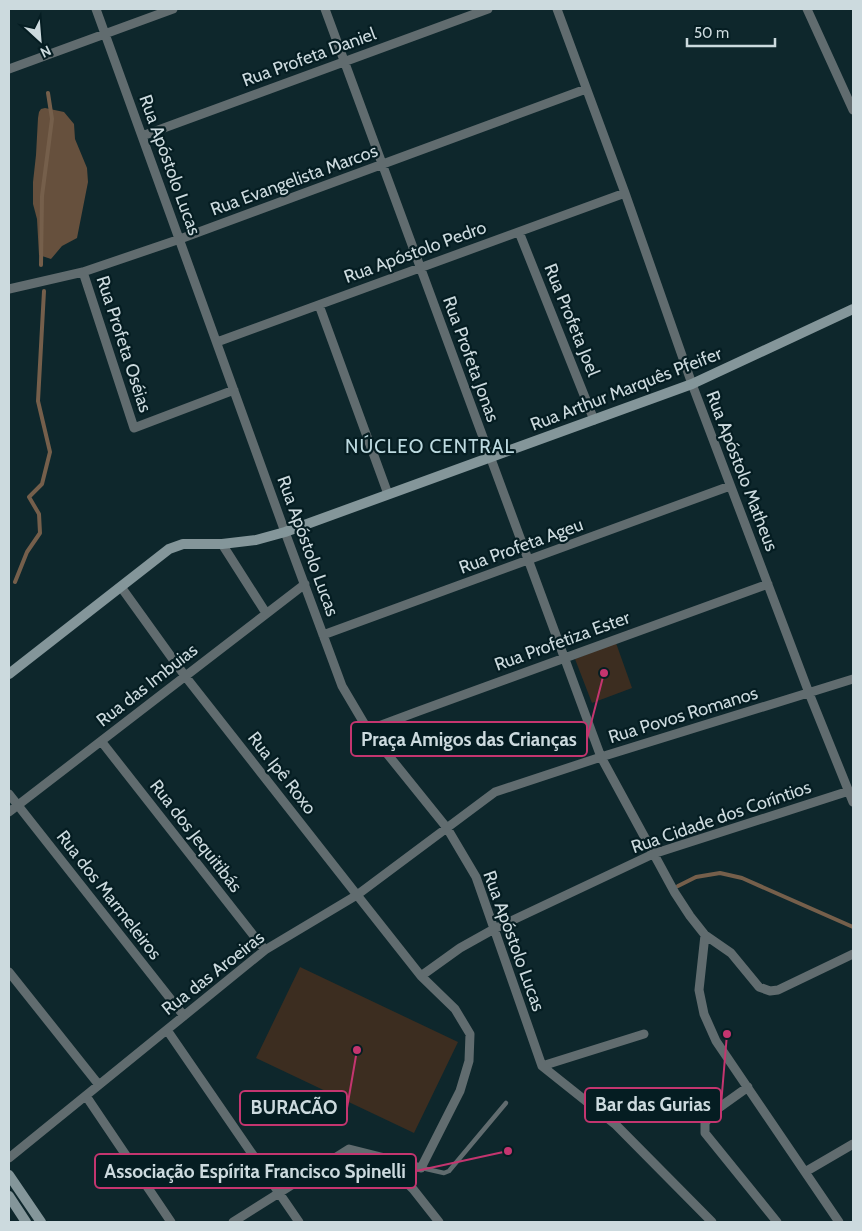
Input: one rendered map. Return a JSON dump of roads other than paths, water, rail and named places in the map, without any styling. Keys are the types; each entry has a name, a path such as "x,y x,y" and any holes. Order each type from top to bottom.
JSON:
{"street":[{"name":"Rua Apóstolo Lucas","path":"96,9 342,686 368,730 447,828 476,877 542,1066"},
{"path":"9,69 174,9"},
{"name":"Rua Profeta Jonas","path":"325,9 601,757 653,854 675,893 705,935 731,953 759,987 770,991 778,990 853,954"},
{"name":"Rua Profeta Daniel","path":"142,136 488,9"},
{"name":"Rua Apóstolo Matheus","path":"557,9 730,486 853,802"},
{"path":"818,9 808,11 853,110"},
{"name":"Rua Evangelista Marcos","path":"9,289 82,272 180,239 586,89"},
{"name":"Rua Apóstolo Pedro","path":"217,342 625,193"},
{"name":"Rua Profeta Joel","path":"519,232 594,420"},
{"name":"Rua Profeta Oséias","path":"82,272 134,428 234,390"},
{"path":"319,305 388,494"},
{"name":"Rua Arthur Marquês Pfeifer","path":"9,674 169,549 183,544 222,544 256,540 285,532 692,384 853,309"},
{"name":"Rua Profeta Ageu","path":"324,635 730,486"},
{"path":"222,544 266,613"},
{"name":"Rua das Imbuias","path":"9,812 305,584"},
{"name":"Rua Profetiza Ester","path":"368,730 768,584"},
{"name":"Rua Ipê Roxo","path":"121,587 185,676 421,976 455,1009 470,1034 469,1061 460,1091 421,1168"},
{"name":"Rua Povos Romanos","path":"447,828 494,792 853,679"},
{"name":"Rua dos Jequitibás","path":"101,741 265,950"},
{"name":"Rua Cidade dos Coríntios","path":"421,976 460,948 494,929 653,854 849,791"},
{"name":"Rua dos Marmeleiros","path":"9,794 184,1016"},
{"name":"Rua das Aroeiras","path":"9,1158 265,950 357,896 447,828"},
{"path":"705,935 699,990 704,1014 716,1041 839,1222"},
{"path":"9,972 99,1085"},
{"path":"167,1030 298,1222"},
{"path":"542,1066 644,1034"},
{"path":"542,1066 616,1126 712,1222"},
{"path":"748,1088 713,1112 705,1123 705,1133 777,1222"},
{"path":"86,1096 171,1222"},
{"path":"805,1172 853,1144"},
{"path":"233,1222 349,1149 421,1168"},
{"path":"381,1157 414,1189 439,1222"},
{"path":"9,1175 41,1222"},
{"path":"9,1196 26,1222"}],"lane":[{"path":"421,1168 444,1173 449,1171 506,1103"}],"waterway":[{"path":"41,265 42,196 52,119 48,93"},
{"path":"15,582 27,552 40,533 39,514 29,497 42,484 50,452 38,401 44,291"},
{"path":"678,886 696,877 720,873 742,878 853,927"}],"place":[{"name":"Praça Amigos das Crianças","path":"604,673"},
{"name":"Bar das Gurias","path":"727,1034"},
{"name":"BURACÃO","path":"357,1050"},
{"name":"Associação Espírita Francisco Spinelli","path":"508,1151"}],"district":[{"name":"NÚCLEO CENTRAL","path":"430,446"}]}
